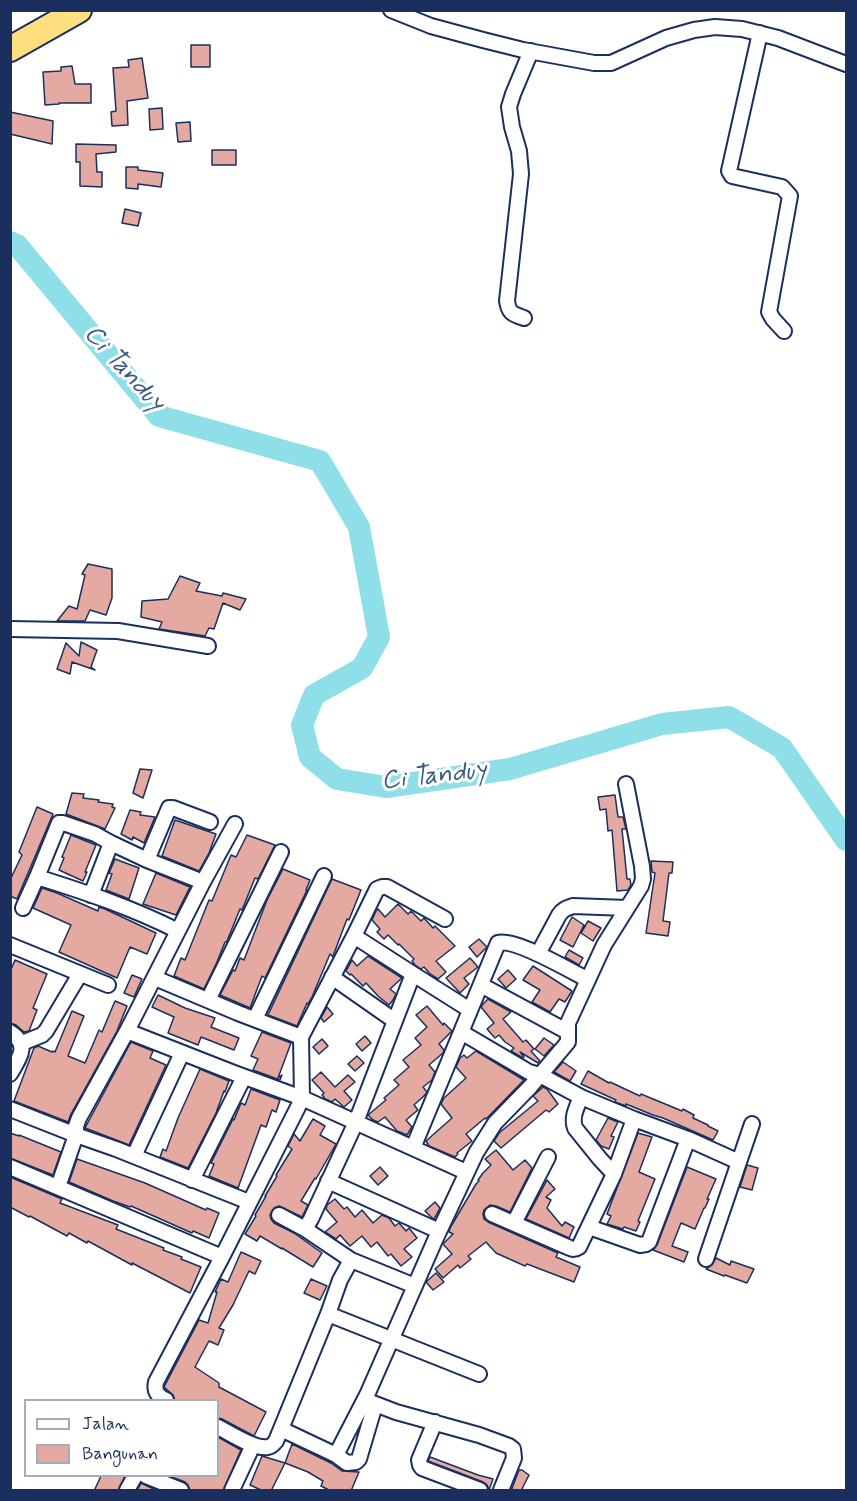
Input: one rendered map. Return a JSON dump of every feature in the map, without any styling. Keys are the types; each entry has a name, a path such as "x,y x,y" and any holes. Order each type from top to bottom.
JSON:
{"highway":[{"path":"10,49 79,10"}],"street":[{"path":"391,10 453,33 594,63 610,63 648,45 694,30 715,27 760,33 799,45 846,64"},
{"path":"760,33 729,171 732,176 782,187 790,196 770,312 784,331"},
{"path":"524,318 512,313 508,309 507,302 521,174 519,151 509,107 531,51"},
{"path":"10,629 118,631 208,646"},
{"path":"281,1429 336,1455 347,1463 356,1462 359,1459 370,1402 392,1340 466,1172 495,1123 566,1045 569,1039 568,1023 604,945 641,886 643,872 626,784"},
{"path":"147,860 169,808 210,822"},
{"path":"23,908 59,823 96,834 147,860 203,882"},
{"path":"58,1187 76,1135 79,1118 236,824"},
{"path":"91,895 111,843"},
{"path":"208,1000 282,852"},
{"path":"255,1019 324,876"},
{"path":"37,877 151,917 178,930"},
{"path":"163,1399 156,1391 156,1382 302,1098 301,1037 377,889 387,887 445,919"},
{"path":"538,954 559,915 567,908 573,906 627,908"},
{"path":"354,936 470,1010"},
{"path":"413,1148 496,947 501,942 538,954 588,980"},
{"path":"10,945 108,985"},
{"path":"22,1043 46,1031 80,974"},
{"path":"305,1229 356,1122 413,974"},
{"path":"332,977 395,1021"},
{"path":"155,978 301,1037"},
{"path":"482,985 568,1032"},
{"path":"127,1031 302,1098 466,1172"},
{"path":"10,1032 22,1043 21,1055 10,1074"},
{"path":"461,1032 525,1069 581,1096 739,1162"},
{"path":"134,1156 182,1053"},
{"path":"192,1180 243,1077"},
{"path":"581,1096 574,1114 575,1128 614,1174"},
{"path":"10,1109 249,1202"},
{"path":"492,1214 573,1250 579,1247 614,1174 634,1119"},
{"path":"706,1259 753,1124"},
{"path":"589,1227 640,1245 649,1242 688,1139"},
{"path":"514,1223 548,1157"},
{"path":"10,1167 222,1257"},
{"path":"328,1181 440,1231"},
{"path":"279,1215 305,1229 351,1260 415,1286"},
{"path":"219,1428 254,1445 268,1447 276,1441 340,1280 351,1260"},
{"path":"328,1314 479,1374"},
{"path":"370,1402 509,1446 513,1449 514,1458 501,1491"},
{"path":"336,1455 370,1402"},
{"path":"435,1422 419,1461 420,1465 422,1468 480,1491"},
{"path":"232,1491 254,1445"},
{"path":"127,1491 134,1477"},
{"path":"148,1477 181,1491"}],"building":[{"path":"191,45 210,45 210,67 191,67"},
{"path":"142,58 148,98 127,101 128,125 112,126 111,112 116,111 113,68 129,67 128,60"},
{"path":"72,66 75,84 91,84 91,103 45,105 43,72 61,71 61,67"},
{"path":"162,108 163,129 150,130 149,109"},
{"path":"10,112 53,121 52,144 10,134"},
{"path":"190,122 191,141 178,142 176,123"},
{"path":"76,144 116,145 116,152 96,154 97,172 102,172 102,187 80,186 80,162 76,162"},
{"path":"212,150 236,150 236,165 212,165"},
{"path":"126,167 138,167 138,170 163,173 161,187 138,184 138,189 126,188"},
{"path":"125,209 141,213 138,226 122,223"},
{"path":"88,564 112,569 112,598 106,615 90,610 85,621 57,621 69,606 77,609 85,575 82,574"},
{"path":"180,576 200,583 196,591 222,596 223,593 246,599 240,610 223,603 214,629 209,628 205,636 159,629 162,622 141,617 142,601 168,599"},
{"path":"81,642 97,650 91,667 95,670 72,662 70,674 57,669 66,643 79,656"},
{"path":"140,769 152,770 143,798 133,793"},
{"path":"72,793 84,794 83,798 113,804 112,807 115,808 105,829 66,814"},
{"path":"615,795 618,817 623,817 626,829 622,829 627,879 630,879 631,885 628,890 617,891 612,830 608,831 606,809 600,810 598,797"},
{"path":"37,807 53,814 17,899 10,896 10,880 22,855 19,852"},
{"path":"130,810 141,812 140,815 155,817 144,843 121,834"},
{"path":"175,820 216,834 199,871 162,856"},
{"path":"71,835 96,845 83,881 59,870"},
{"path":"247,835 275,845 258,879 255,878 204,989 174,976 181,958 185,960 209,900 212,901 231,855 236,857"},
{"path":"115,859 139,868 129,899 106,890 112,874 109,873"},
{"path":"651,861 673,862 672,873 669,873 663,921 670,922 668,936 646,933 655,873 652,872"},
{"path":"283,869 310,880 265,978 262,976 250,1008 220,995 240,958 244,960 267,900"},
{"path":"156,873 190,887 176,915 143,904"},
{"path":"332,879 361,890 333,957 330,954 297,1026 268,1015"},
{"path":"42,888 98,911 99,907 105,909 156,933 147,954 130,947 117,978 59,952 71,925 33,908"},
{"path":"398,904 408,914 411,911 421,921 424,918 433,928 435,926 455,946 436,961 446,972 438,979 424,967 421,969 415,965 412,961 414,959 388,935 384,939 377,932 380,929 372,920 376,911 378,909 385,917"},
{"path":"572,917 584,925 573,947 560,940"},
{"path":"588,921 601,928 593,941 581,933"},
{"path":"479,939 487,947 477,957 469,947"},
{"path":"569,950 583,958 579,965 565,957"},
{"path":"368,956 402,978 390,989 396,994 389,1005 366,983 363,986 346,971 352,960 357,966"},
{"path":"470,958 478,967 464,978 469,984 460,993 446,978"},
{"path":"15,960 47,974 33,1008 37,1010 29,1031 24,1032 10,1023 10,972"},
{"path":"533,966 572,991 565,1002 559,999 550,1012 532,1002 540,990 523,980"},
{"path":"508,970 516,979 506,988 498,979"},
{"path":"132,975 142,979 134,997 124,993"},
{"path":"158,995 185,1008 215,1018 211,1027 239,1038 234,1050 201,1037 198,1045 168,1033 174,1017 152,1007"},
{"path":"488,999 511,1012 503,1019 523,1042 526,1040 534,1049 531,1051 540,1061 538,1063 520,1052 523,1058 511,1051 514,1048 499,1035 495,1038 487,1029 494,1023 481,1007"},
{"path":"115,1001 127,1006 117,1031 68,1122 14,1101 34,1048 38,1046 55,1052 72,1011 84,1016 68,1056 85,1063 99,1030 102,1032"},
{"path":"427,1006 443,1025 444,1023 452,1031 439,1044 444,1050 443,1053 429,1065 435,1072 432,1080 423,1087 427,1092 414,1105 418,1110 406,1120 412,1127 407,1135 397,1131 385,1117 378,1122 368,1115 399,1085 394,1080 409,1067 403,1060 421,1045 415,1038 427,1027 416,1015"},
{"path":"327,1007 333,1014 324,1022 321,1018"},
{"path":"262,1032 291,1043 278,1078 282,1075 280,1080 253,1070 258,1059 251,1056"},
{"path":"365,1036 371,1043 362,1051 356,1044"},
{"path":"544,1038 554,1045 544,1056 535,1049"},
{"path":"322,1039 328,1046 319,1054 313,1047"},
{"path":"131,1042 153,1051 150,1058 166,1065 129,1145 85,1128"},
{"path":"476,1051 524,1080 486,1119 466,1134 472,1141 455,1157 429,1146 426,1141 452,1118 441,1104 444,1098 466,1078 456,1067 460,1058 464,1055 467,1058"},
{"path":"357,1056 364,1063 355,1071 348,1064"},
{"path":"563,1062 576,1071 570,1081 554,1072"},
{"path":"200,1069 229,1081 216,1113 188,1168 160,1157 163,1149 166,1151"},
{"path":"588,1071 640,1096 641,1094 682,1111 683,1109 694,1115 693,1118 718,1131 713,1140 663,1118 615,1102 616,1100 581,1084"},
{"path":"321,1072 335,1087 348,1075 355,1082 344,1091 352,1100 344,1107 335,1099 332,1102 323,1098 324,1093 312,1080"},
{"path":"543,1087 558,1104 549,1112 546,1110 501,1148 494,1141 499,1133 538,1101 533,1096"},
{"path":"251,1089 280,1100 276,1112 272,1110 266,1127 261,1125 238,1188 209,1176 214,1164 211,1163 241,1103 245,1105"},
{"path":"608,1118 618,1122 611,1136 614,1137 609,1149 601,1146 596,1140"},
{"path":"313,1119 325,1126 320,1135 336,1144 301,1201 308,1205 302,1217 279,1206 274,1208 270,1215 274,1223 294,1233 322,1253 313,1267 260,1236 257,1241 245,1234 292,1149 288,1146 294,1134 300,1141"},
{"path":"10,1133 61,1152 53,1175 10,1158"},
{"path":"638,1133 652,1137 639,1172 655,1179 636,1231 607,1224 611,1216 607,1214"},
{"path":"496,1150 513,1170 525,1160 532,1168 510,1212 490,1205 484,1210 484,1219 558,1253 556,1257 580,1267 574,1282 527,1264 525,1266 496,1253 486,1242 468,1256 471,1259 460,1268 458,1265 443,1278 435,1269 452,1254 443,1244 453,1234 449,1232 450,1228 478,1180 491,1165 485,1159"},
{"path":"77,1159 145,1183 206,1210 207,1208 219,1213 209,1238 69,1182"},
{"path":"747,1165 758,1168 752,1190 740,1187"},
{"path":"380,1167 388,1176 378,1185 370,1176"},
{"path":"687,1167 716,1179 695,1229 681,1223 672,1246 688,1252 684,1262 653,1250 657,1245"},
{"path":"10,1177 62,1199 60,1203 118,1225 116,1229 164,1248 163,1250 201,1267 190,1293 88,1241 87,1243 69,1233 67,1236 10,1207"},
{"path":"547,1180 555,1189 546,1197 551,1200 547,1208 562,1226 565,1222 574,1227 569,1238 526,1219"},
{"path":"335,1199 344,1209 347,1207 355,1217 362,1210 373,1223 382,1215 389,1218 395,1226 399,1223 406,1231 409,1228 417,1238 404,1249 412,1257 401,1266 391,1254 388,1256 377,1242 371,1247 362,1236 350,1246 340,1235 336,1239 325,1232 337,1222 326,1209 327,1205"},
{"path":"435,1202 440,1208 434,1219 425,1211"},
{"path":"241,1252 261,1261 255,1274 249,1271 219,1328 224,1330 218,1345 209,1341 195,1367 219,1383 219,1387 266,1412 254,1436 219,1418 219,1399 174,1399 164,1387 199,1320 208,1323 217,1292 215,1292 221,1279 228,1282"},
{"path":"716,1258 730,1265 731,1261 754,1269 747,1283 706,1269"},
{"path":"436,1273 444,1282 433,1290 426,1282"},
{"path":"311,1279 327,1286 320,1300 304,1293"},
{"path":"219,1438 241,1450 223,1491 190,1491 185,1482 172,1477 219,1477"},
{"path":"292,1444 331,1463 342,1471 359,1472 351,1491 331,1491 321,1486 323,1481 285,1463"},
{"path":"262,1456 285,1463 271,1491 263,1491 250,1485"},
{"path":"430,1457 493,1479 489,1490 483,1482 428,1461"},
{"path":"519,1470 529,1475 521,1491 511,1491"},
{"path":"101,1477 125,1477 118,1491 94,1491"},
{"path":"141,1483 143,1484 158,1491 137,1491"}],"waterway":[{"name":"Ci Tanduy","path":"10,242 17,245 159,416 320,461 359,527 379,637 362,668 314,695 302,725 310,757 337,779 386,787 510,769 662,724 729,717 782,748 846,840"}]}
